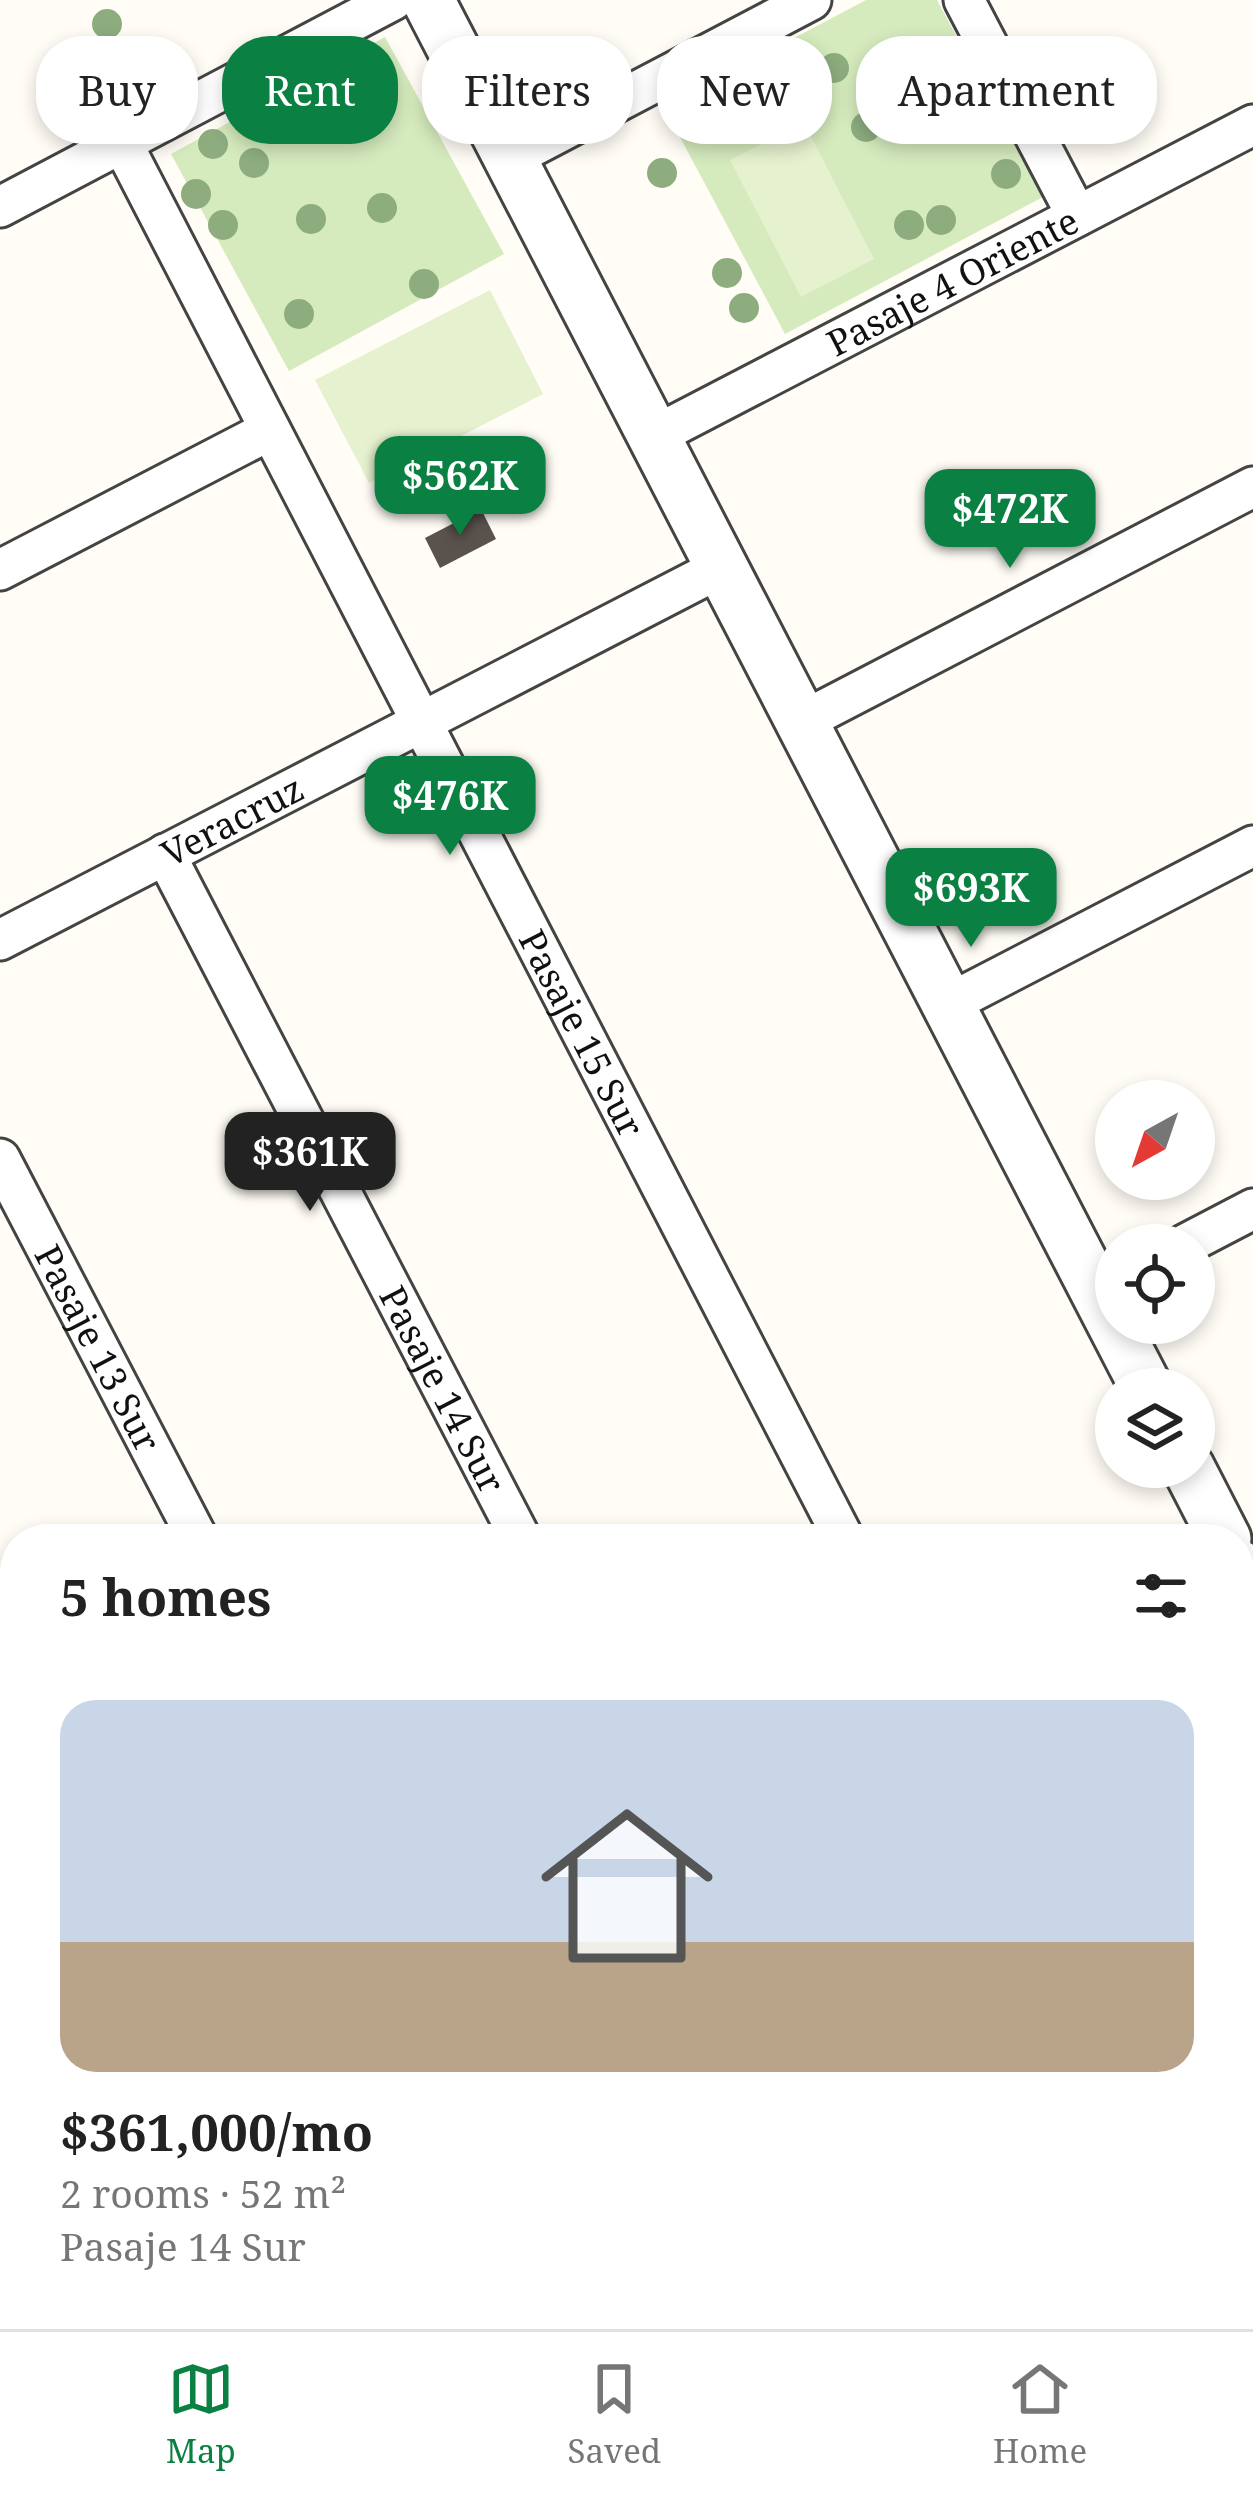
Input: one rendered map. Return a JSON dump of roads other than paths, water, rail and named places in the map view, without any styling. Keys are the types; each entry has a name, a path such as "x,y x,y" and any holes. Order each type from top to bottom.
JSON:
{"street":[{"path":"198,102 393,0"},
{"path":"428,0 948,1004 1095,1266"},
{"path":"510,158 811,0"},
{"path":"964,0 1077,216"},
{"name":"Pasaje 4 Oriente","path":"654,436 1253,125"},
{"path":"0,207 118,144"},
{"name":"Pasaje 15 Sur","path":"123,144 836,1524"},
{"path":"0,570 270,430"},
{"path":"801,722 1253,487"},
{"name":"Veracruz","path":"0,940 722,567"},
{"path":"948,1004 1253,846"},
{"name":"Pasaje 14 Sur","path":"165,854 513,1524"},
{"name":"Pasaje 13 Sur","path":"0,1160 190,1524"},
{"path":"1215,1229 1253,1209"},
{"path":"1199,1488 1217,1524"}]}
